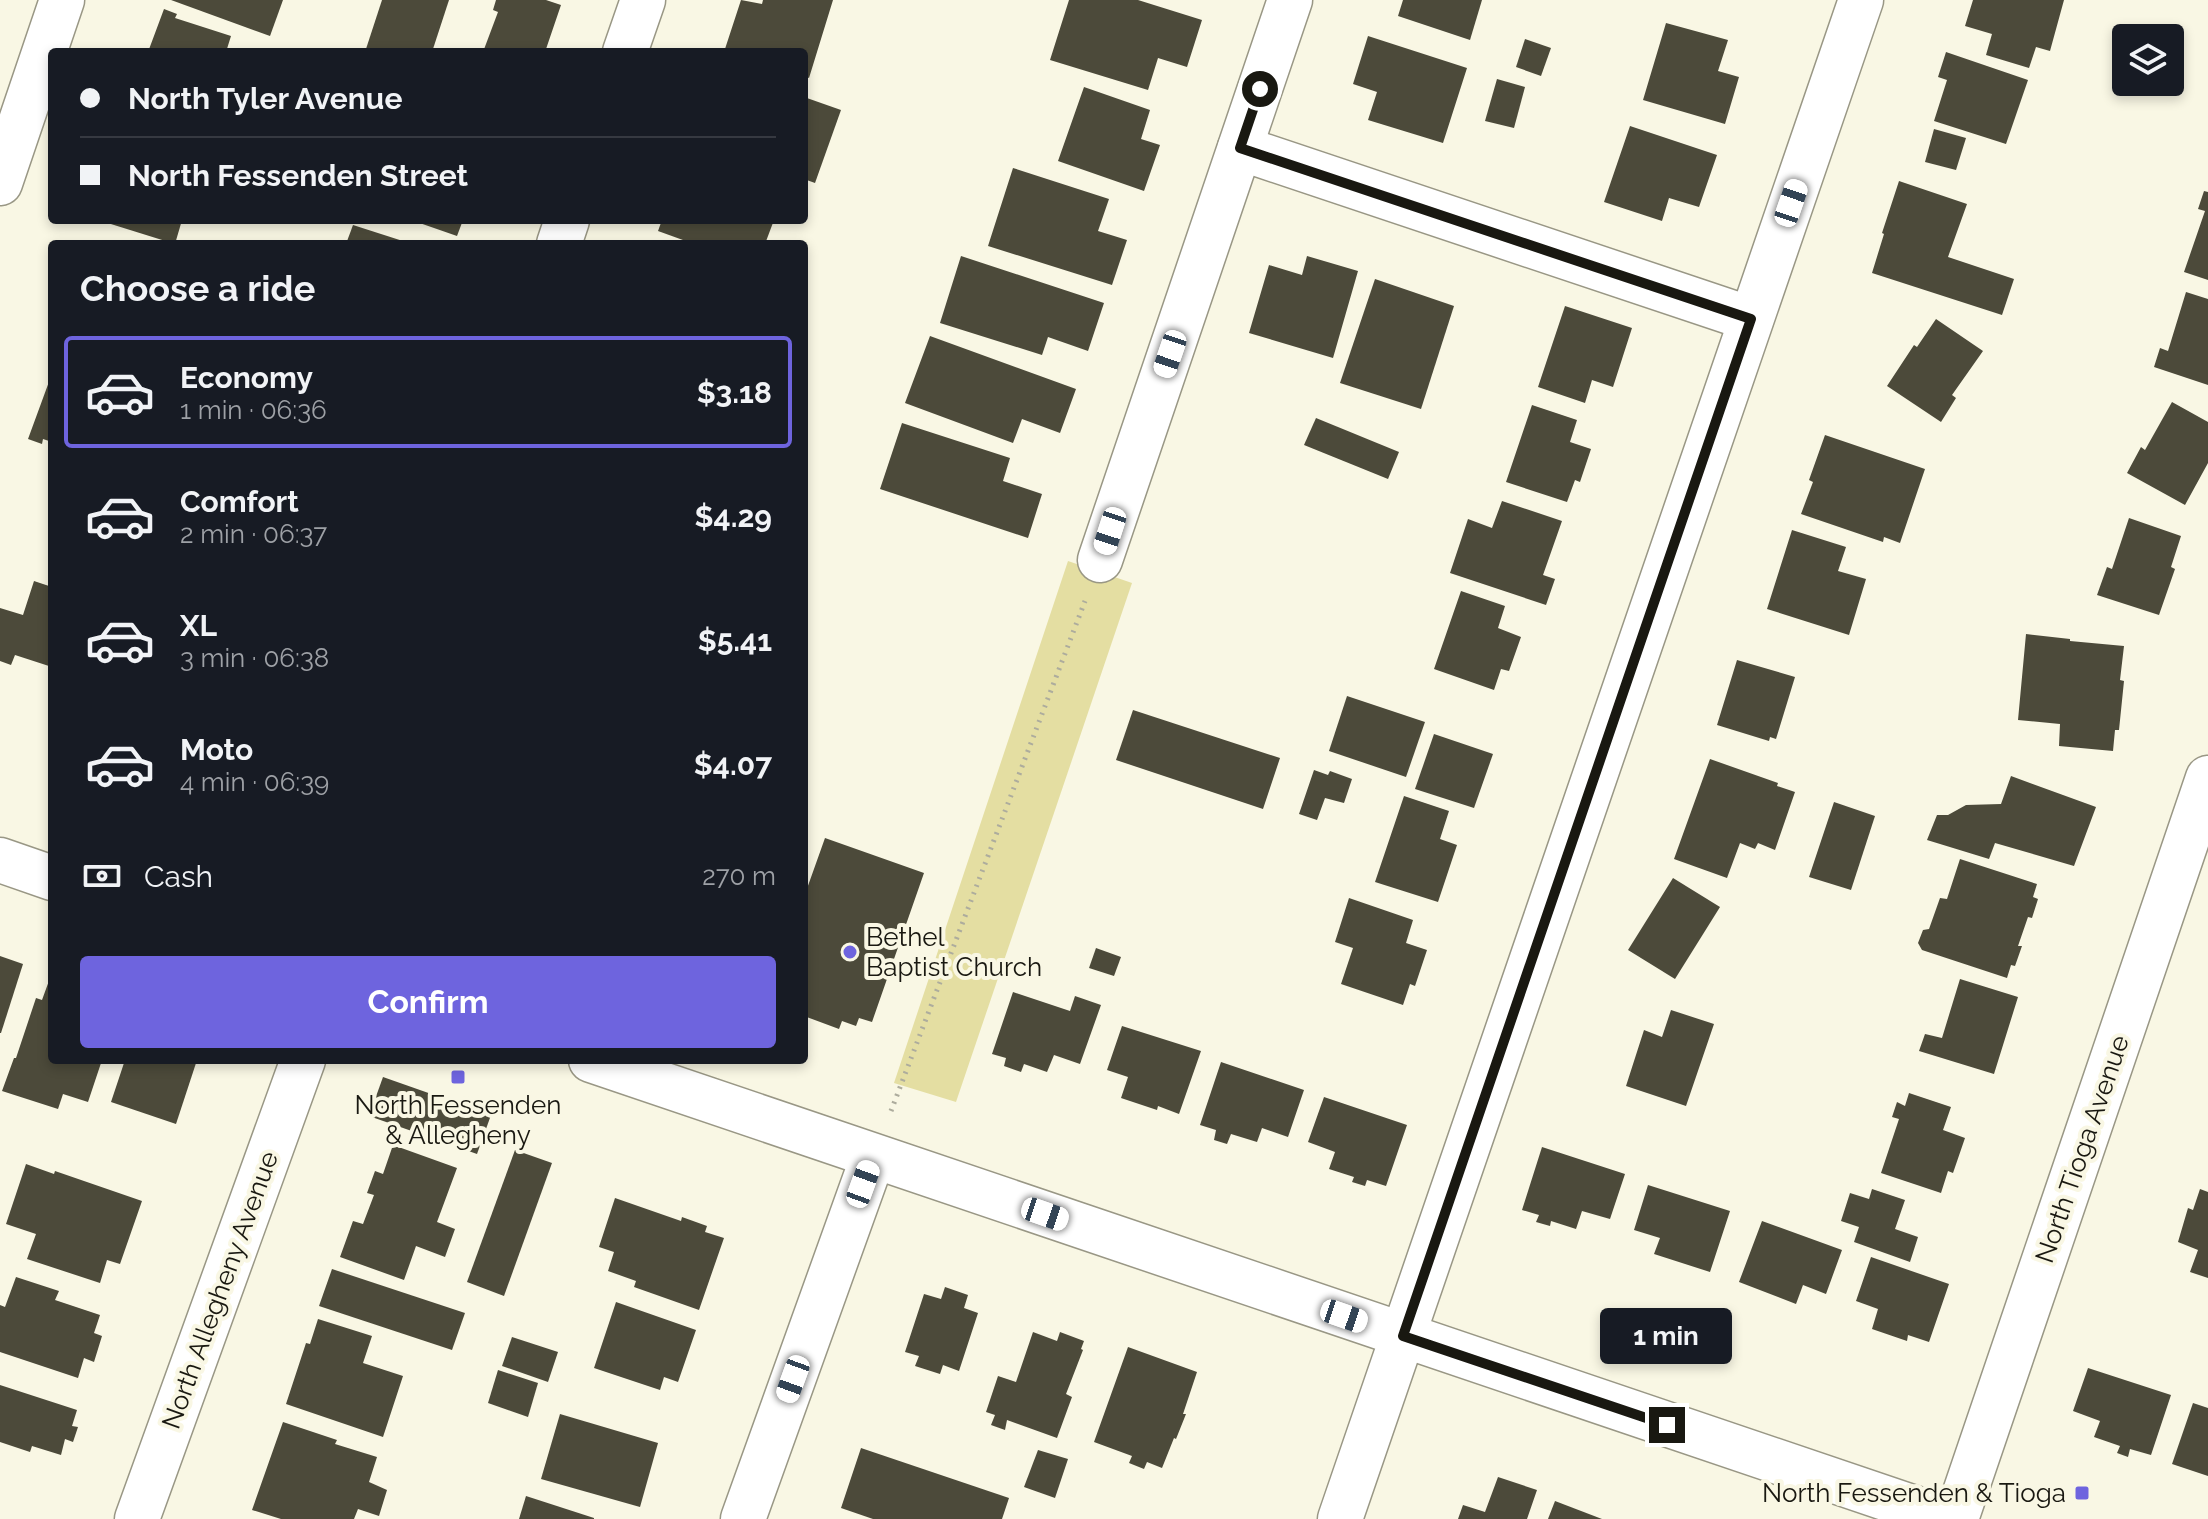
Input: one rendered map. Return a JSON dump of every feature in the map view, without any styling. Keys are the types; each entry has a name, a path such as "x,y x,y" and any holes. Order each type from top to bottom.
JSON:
{"street":[{"path":"0,183 62,0"},
{"path":"626,48 643,0"},
{"path":"1100,560 1290,0"},
{"path":"1340,1519 1861,0"},
{"path":"1240,148 1751,319"},
{"name":"North Tioga Avenue","path":"1956,1519 2208,778"},
{"path":"0,860 48,877"},
{"name":"North Allegheny Avenue","path":"137,1519 302,1064"},
{"path":"603,1064 1947,1519"},
{"path":"743,1519 873,1157"}],"path":[{"path":"873,1157 1100,560"}],"shaded area":[{"path":"1068,561 1132,583 956,1102 894,1083"}],"building":[{"path":"171,0 283,0 270,36"},
{"path":"382,0 449,0 433,48 366,48"},
{"path":"496,0 546,0 561,5 546,48 484,48 498,12 493,10"},
{"path":"741,0 762,4 763,0 833,0 809,78 808,48 725,48"},
{"path":"1069,0 1138,0 1202,20 1187,67 1158,58 1148,90 1050,60"},
{"path":"1403,0 1482,0 1470,40 1398,16"},
{"path":"1973,0 2064,0 2050,51 2036,47 2029,68 1986,55 1992,34 1965,26"},
{"path":"164,9 177,14 175,18 231,36 227,48 149,48"},
{"path":"1666,23 1728,40 1718,71 1739,77 1725,124 1643,100"},
{"path":"1368,36 1467,68 1443,143 1368,120 1377,92 1353,84"},
{"path":"1525,39 1551,48 1541,76 1516,67"},
{"path":"1946,52 2028,80 2006,144 1934,121 1947,80 1938,77"},
{"path":"1497,79 1525,87 1514,128 1485,121"},
{"path":"1084,87 1150,110 1141,139 1160,145 1144,191 1058,161"},
{"path":"808,98 841,110 815,183 808,180"},
{"path":"1630,126 1717,155 1699,207 1669,198 1662,221 1604,202"},
{"path":"1934,129 1966,138 1956,170 1925,162"},
{"path":"1013,168 1109,199 1098,231 1127,240 1112,285 988,246"},
{"path":"1899,181 1967,204 1948,257 2014,279 2002,315 1872,273"},
{"path":"2204,191 2208,192 2208,280 2184,272 2205,211 2198,209"},
{"path":"111,224 181,224 176,240 162,240"},
{"path":"422,224 462,224 457,236"},
{"path":"661,224 772,224 766,240 683,240 658,231"},
{"path":"353,225 400,240 347,240"},
{"path":"961,256 1104,303 1088,351 1048,337 1042,355 940,323"},
{"path":"1307,256 1358,271 1333,358 1249,333 1269,265 1302,275"},
{"path":"1375,279 1454,306 1421,409 1340,383"},
{"path":"2186,292 2208,299 2208,385 2154,367 2160,348 2168,351"},
{"path":"1565,306 1632,328 1613,387 1592,380 1585,403 1538,387"},
{"path":"1936,319 1983,351 1952,395 1956,398 1941,422 1887,386 1914,345 1917,347"},
{"path":"930,336 1076,389 1060,433 1022,419 1013,443 905,403"},
{"path":"48,384 48,441 43,439 42,444 28,439"},
{"path":"2172,402 2208,422 2208,463 2185,505 2127,473 2141,447 2145,450"},
{"path":"1532,405 1577,420 1570,442 1591,449 1580,482 1575,480 1567,502 1506,482"},
{"path":"1316,418 1399,452 1388,479 1304,445"},
{"path":"902,423 1010,458 1003,481 1042,494 1028,538 880,489"},
{"path":"1825,435 1925,469 1900,543 1884,537 1883,542 1801,514"},
{"path":"1502,501 1562,521 1543,575 1555,579 1546,605 1450,573 1468,519 1492,528"},
{"path":"2129,518 2181,536 2171,567 2175,569 2159,615 2097,595 2107,567 2112,569"},
{"path":"1792,530 1846,547 1838,571 1866,579 1849,635 1767,609"},
{"path":"34,581 48,586 48,666 15,655 11,665 0,661 0,608 23,615"},
{"path":"1461,591 1505,606 1498,628 1521,637 1509,671 1501,669 1494,690 1434,669"},
{"path":"2026,634 2124,646 2119,730 2115,730 2113,751 2059,746 2060,724 2018,720"},
{"path":"1737,660 1795,677 1776,739 1770,737 1769,741 1717,725"},
{"path":"1347,696 1425,722 1406,777 1329,751"},
{"path":"1133,710 1280,758 1263,809 1116,760"},
{"path":"1434,734 1493,754 1474,808 1415,789"},
{"path":"1710,759 1795,792 1775,850 1758,843 1755,849 1740,843 1727,878 1674,859"},
{"path":"1314,770 1328,775 1330,771 1352,779 1344,803 1325,798 1317,820 1299,814"},
{"path":"2011,776 2096,807 2074,866 1995,843 1989,859 1927,840 1937,815 1948,815 1966,805 2001,804"},
{"path":"1404,796 1449,811 1440,839 1457,845 1438,902 1375,882"},
{"path":"1834,802 1875,816 1851,890 1809,877"},
{"name":"Bethel Baptist Church","path":"825,838 924,873 872,1022 859,1018 856,1026 842,1021 839,1029 808,1017 808,886"},
{"path":"1960,859 2037,884 2033,897 2038,899 2032,918 2028,917 2018,946 2022,946 2007,978 1922,950 1918,943 1923,930 1929,929 1940,898 1947,899"},
{"path":"1673,878 1720,907 1675,979 1628,950"},
{"path":"1349,898 1413,920 1406,943 1427,950 1415,986 1410,984 1403,1005 1341,984 1353,948 1335,942"},
{"path":"1096,948 1121,957 1114,976 1089,968"},
{"path":"0,956 23,964 1,1033 0,1033"},
{"path":"1960,979 2018,997 1994,1074 1919,1051 1925,1034 1942,1038"},
{"path":"48,984 48,1064 101,1064 88,1102 63,1094 58,1109 2,1091 36,998 42,1000"},
{"path":"1013,992 1070,1011 1075,996 1101,1005 1080,1064 1054,1055 1047,1072 1024,1064 1021,1072 1004,1066 1006,1058 992,1054"},
{"path":"1671,1010 1714,1024 1686,1106 1626,1086 1644,1030 1662,1037"},
{"path":"1122,1026 1201,1051 1179,1114 1121,1098 1128,1077 1107,1070"},
{"path":"1221,1062 1304,1090 1288,1137 1262,1128 1257,1142 1231,1134 1227,1144 1214,1140 1216,1130 1200,1125"},
{"path":"124,1064 196,1064 176,1124 111,1102"},
{"path":"383,1077 491,1115 477,1154 369,1116"},
{"path":"1909,1093 1951,1107 1943,1130 1965,1138 1953,1173 1948,1171 1941,1193 1881,1173 1899,1119 1892,1117 1897,1102 1905,1106"},
{"path":"1324,1097 1407,1125 1386,1186 1367,1180 1365,1186 1352,1182 1354,1177 1329,1169 1335,1152 1308,1142"},
{"path":"393,1145 457,1168 437,1222 455,1229 445,1257 416,1246 404,1280 340,1257 353,1221 363,1224 374,1195 367,1193 375,1171 383,1174"},
{"path":"1542,1147 1625,1174 1610,1219 1582,1211 1576,1229 1551,1221 1550,1226 1536,1222 1539,1215 1522,1210"},
{"path":"515,1150 552,1163 504,1296 467,1282"},
{"path":"26,1164 142,1201 120,1264 107,1260 100,1283 27,1259 36,1234 6,1224"},
{"path":"1648,1185 1730,1211 1710,1272 1654,1254 1660,1238 1634,1230"},
{"path":"1872,1189 1905,1200 1895,1229 1918,1237 1910,1262 1854,1242 1859,1227 1841,1221 1850,1193 1869,1199"},
{"path":"2200,1189 2208,1192 2208,1278 2190,1272 2198,1250 2178,1242 2188,1208 2193,1210"},
{"path":"615,1198 681,1221 682,1217 707,1226 705,1232 724,1238 699,1310 634,1287 636,1281 608,1271 614,1252 599,1247"},
{"path":"1762,1221 1842,1250 1826,1294 1803,1285 1796,1304 1739,1282"},
{"path":"1871,1257 1949,1284 1929,1342 1908,1335 1907,1341 1872,1329 1878,1309 1856,1301"},
{"path":"332,1269 465,1313 452,1350 319,1306"},
{"path":"16,1277 59,1291 55,1300 100,1315 94,1333 102,1336 94,1362 84,1358 78,1378 0,1352 0,1305 5,1307"},
{"path":"945,1287 968,1295 964,1308 978,1313 959,1371 943,1365 940,1374 915,1366 919,1356 905,1352 924,1294 941,1299"},
{"path":"616,1302 696,1330 678,1382 664,1377 660,1390 594,1368"},
{"path":"318,1319 372,1336 363,1363 403,1376 383,1437 286,1404 306,1343 310,1344"},
{"path":"1033,1332 1057,1341 1060,1332 1084,1341 1066,1394 1072,1397 1057,1438 1007,1420 1005,1430 991,1425 995,1415 986,1412 998,1376 1016,1382"},
{"path":"512,1337 558,1352 548,1382 502,1366"},
{"path":"1128,1347 1197,1372 1183,1414 1186,1414 1162,1468 1147,1462 1144,1469 1129,1463 1132,1456 1094,1442"},
{"path":"2088,1368 2171,1395 2151,1455 2130,1449 2128,1457 2117,1453 2120,1446 2094,1437 2100,1421 2073,1411"},
{"path":"498,1370 538,1383 528,1417 488,1403"},
{"path":"0,1385 77,1410 72,1426 78,1427 73,1442 65,1439 61,1455 32,1446 30,1452 0,1442"},
{"path":"2193,1403 2208,1408 2208,1476 2172,1464"},
{"path":"560,1414 658,1443 640,1507 541,1479"},
{"path":"283,1422 337,1440 335,1444 377,1457 369,1482 387,1490 379,1516 358,1509 354,1519 281,1519 252,1510"},
{"path":"861,1448 1009,1498 1002,1519 873,1519 841,1508"},
{"path":"1038,1450 1068,1459 1055,1498 1024,1487"},
{"path":"1498,1477 1537,1490 1527,1519 1458,1519 1463,1505 1485,1512"},
{"path":"526,1496 594,1518 594,1519 519,1519"},
{"path":"1555,1501 1602,1519 1548,1519"}],"place":[{"name":"Bethel Baptist Church","path":"850,952"},
{"name":"North Fessenden & Allegheny","path":"458,1077"},
{"name":"North Fessenden & Tioga","path":"2082,1493"}],"route":[{"path":"1260,89 1240,148 1751,319 1403,1336 1667,1425"}]}
